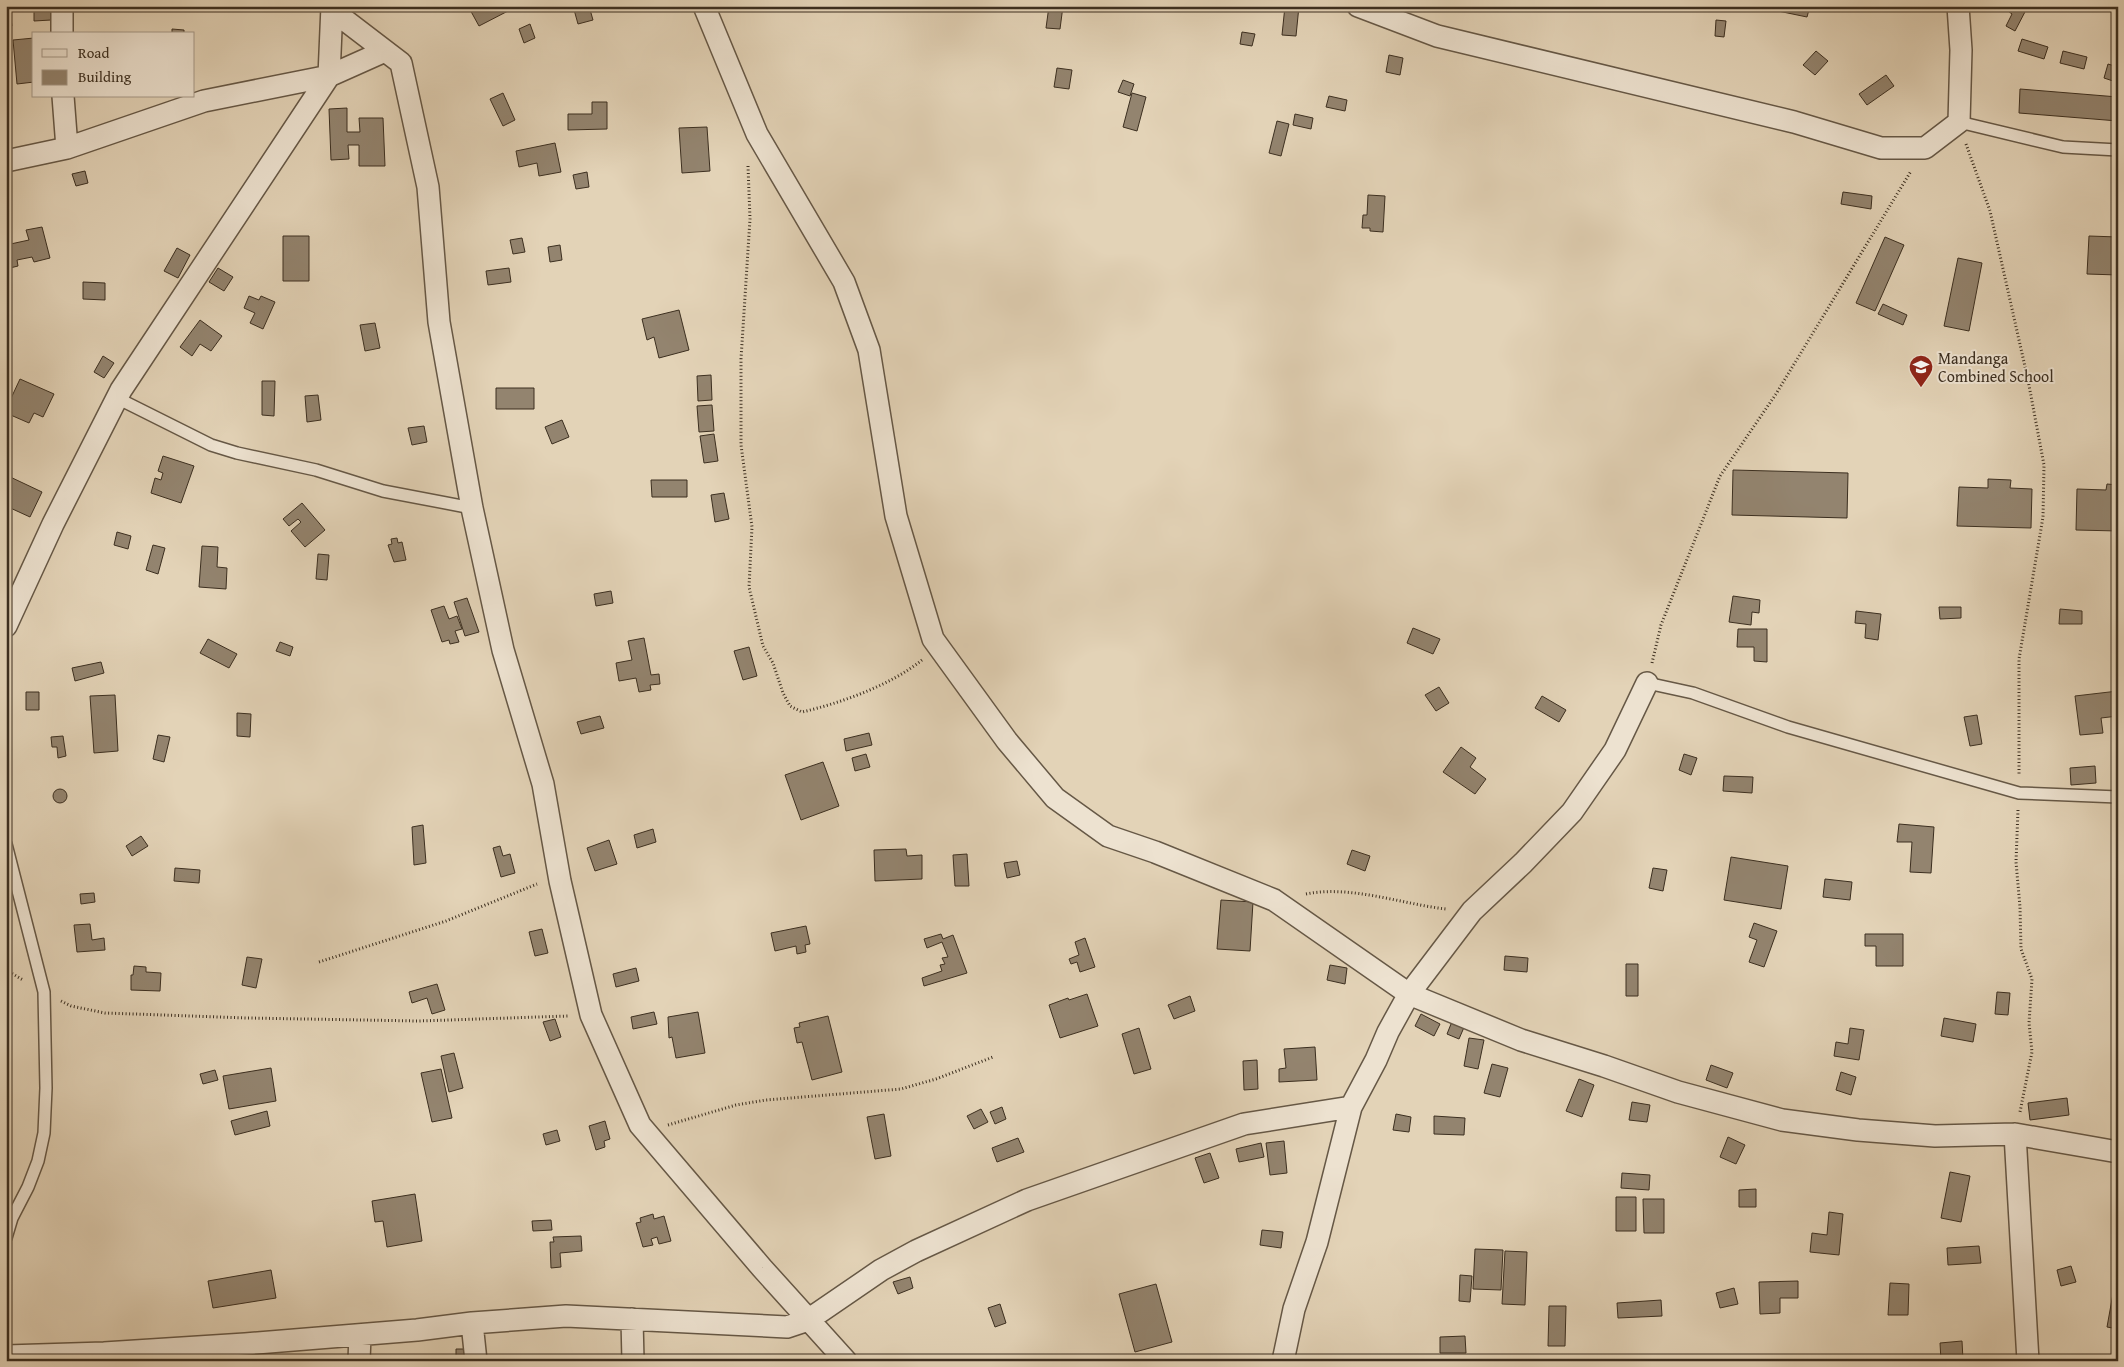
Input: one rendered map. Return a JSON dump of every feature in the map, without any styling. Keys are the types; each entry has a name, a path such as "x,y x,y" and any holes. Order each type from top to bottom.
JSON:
{"street":[{"path":"62,6 62,32"},
{"path":"704,6 757,134 844,282 869,350 896,516 933,639 1008,741 1055,798 1108,836 1155,852 1274,900 1409,994 1521,1040 1678,1092 1782,1120 1858,1130 1935,1136 2015,1134 2118,1152"},
{"path":"1358,6 1437,36 1794,122 1881,148 1925,148 1959,122 1960,50 1958,6"},
{"path":"333,9 401,63 428,187 439,322 472,508 503,650 543,784 560,881 591,1015 640,1125 808,1320 846,1361"},
{"path":"6,626 53,524 117,398 329,76 333,9"},
{"path":"6,161 66,148 204,101 329,76 385,51"},
{"path":"63,98 66,148"},
{"path":"1283,1361 1294,1309 1317,1242 1351,1108 1409,994 1472,911 1523,863 1572,812 1615,750 1647,683"},
{"path":"6,1356 104,1353 360,1335 472,1322 566,1316 787,1326 808,1320 880,1270 974,1223 1036,1197 1244,1124 1351,1108"},
{"path":"2015,1134 2028,1361"},
{"path":"632,1319 633,1361"},
{"path":"472,1322 476,1361"},
{"path":"359,1361 360,1335"}],"lane":[{"path":"1959,122 2063,147 2118,150"},
{"path":"117,398 211,445 237,453 316,470 383,491 472,508"},
{"path":"1647,683 1693,693 1788,727 2018,793 2118,797"},
{"path":"6,844 44,992 46,1088 44,1133 38,1161 28,1187 12,1218 6,1238"}],"path":[{"path":"1959,122 1990,211 2028,380 2044,465 2043,518 2019,659 2016,862 2021,949 2032,979 2029,1023 2032,1052 2015,1134"},
{"path":"1647,683 1661,625 1720,476 1776,394 1925,148"},
{"path":"747,162 750,219 741,359 741,445 752,527 749,587 763,646 773,663 783,693 790,706 802,712 826,706 883,683 911,668 938,646"},
{"path":"319,962 463,915 534,885 560,881"},
{"path":"1274,900 1320,891 1362,894 1428,907 1472,911"},
{"path":"6,970 71,1006 105,1013 420,1022 591,1015"},
{"path":"647,1134 686,1119 736,1105 766,1100 901,1089 936,1079 993,1057"}],"building":[{"path":"34,6 50,6 51,20 34,21"},
{"path":"468,6 505,6 508,11 479,26"},
{"path":"573,6 589,6 593,20 578,24"},
{"path":"930,6 955,6 955,10"},
{"path":"1049,6 1063,6 1060,29 1046,28"},
{"path":"1198,6 1211,6 1210,10 1198,9"},
{"path":"1285,6 1299,6 1296,36 1282,35"},
{"path":"1779,6 1810,6 1807,17 1778,11"},
{"path":"2011,6 2027,8 2015,31 2006,26 2012,14 2008,11"},
{"path":"11,18 12,26 6,27 6,19"},
{"path":"1716,20 1726,21 1724,37 1715,36"},
{"path":"530,24 535,38 524,43 519,29"},
{"path":"172,29 184,30 184,32 172,32"},
{"path":"1242,32 1255,34 1252,46 1240,44"},
{"path":"32,38 32,82 17,84 13,40"},
{"path":"2022,39 2048,47 2044,59 2018,51"},
{"path":"1816,51 1828,61 1815,75 1803,65"},
{"path":"2063,51 2087,57 2084,69 2060,63"},
{"path":"1389,55 1403,58 1400,75 1386,72"},
{"path":"2108,64 2118,67 2116,82 2104,78"},
{"path":"1057,68 1072,70 1069,89 1054,87"},
{"path":"1886,75 1894,86 1867,105 1859,94"},
{"path":"1123,80 1134,84 1130,96 1118,92"},
{"path":"2020,89 2118,97 2118,121 2019,113"},
{"path":"503,93 515,120 503,126 490,99"},
{"path":"1132,93 1146,97 1137,131 1123,127"},
{"path":"1329,96 1347,100 1345,111 1326,107"},
{"path":"592,102 607,102 607,129 568,130 568,114 592,114"},
{"path":"347,108 347,132 360,132 359,118 383,118 385,166 359,166 359,145 348,145 349,159 331,160 329,109"},
{"path":"1295,114 1313,118 1311,129 1293,125"},
{"path":"1277,121 1289,124 1281,156 1269,153"},
{"path":"707,127 710,171 682,173 679,128"},
{"path":"555,143 561,172 539,176 537,163 519,167 516,151"},
{"path":"85,171 88,183 76,186 72,174"},
{"path":"587,172 589,187 576,189 573,175"},
{"path":"1843,192 1872,196 1871,209 1841,204"},
{"path":"1368,195 1385,196 1383,232 1362,228 1363,215 1367,215"},
{"path":"42,227 50,258 34,262 32,257 17,260 18,266 6,269 6,245 29,240 26,230"},
{"path":"283,236 309,236 309,281 283,281"},
{"path":"2089,236 2118,237 2118,275 2087,274"},
{"path":"1885,237 1904,245 1875,311 1856,303"},
{"path":"522,238 525,252 513,254 510,240"},
{"path":"560,245 562,260 550,262 548,247"},
{"path":"177,248 190,255 178,278 164,271"},
{"path":"1958,258 1982,263 1969,331 1944,326"},
{"path":"218,268 233,277 224,291 209,282"},
{"path":"509,268 511,282 488,285 486,271"},
{"path":"83,282 105,283 105,300 83,299"},
{"path":"249,296 259,300 261,296 275,302 263,329 250,323 255,313 244,308"},
{"path":"1883,304 1907,315 1903,325 1878,314"},
{"path":"679,310 689,350 659,358 654,337 647,340 642,319"},
{"path":"200,320 222,336 211,351 200,344 192,356 180,347"},
{"path":"375,323 380,348 365,351 360,325"},
{"path":"103,356 114,363 104,378 94,372"},
{"path":"711,375 712,400 698,401 697,376"},
{"path":"20,379 54,394 43,417 34,413 29,423 6,413 6,409"},
{"path":"262,381 275,381 274,416 262,415"},
{"path":"496,388 534,388 534,409 496,409"},
{"path":"318,395 321,420 307,422 305,396"},
{"path":"712,405 714,431 699,432 697,406"},
{"path":"562,420 569,437 552,444 545,427"},
{"path":"424,426 427,442 412,445 408,428"},
{"path":"714,434 718,461 704,463 700,436"},
{"path":"163,456 194,466 181,503 151,493 155,478 161,480 163,473 158,471"},
{"path":"1733,470 1848,473 1847,518 1732,515"},
{"path":"6,475 42,492 30,517 6,506"},
{"path":"1988,479 2011,480 2010,488 2032,489 2031,528 1957,526 1959,487 1988,488"},
{"path":"651,480 687,480 687,497 652,497"},
{"path":"2107,484 2118,485 2118,531 2076,530 2077,489 2106,490"},
{"path":"724,493 729,519 715,522 711,495"},
{"path":"302,503 325,530 305,547 291,531 301,522 298,519 289,526 283,519"},
{"path":"117,532 131,536 128,549 114,545"},
{"path":"397,538 398,543 402,542 406,560 394,562 388,545 392,544 391,539"},
{"path":"153,545 165,548 158,574 146,570"},
{"path":"202,546 218,547 217,567 227,568 226,589 199,587"},
{"path":"318,554 329,555 327,580 316,579"},
{"path":"611,591 613,603 596,606 594,594"},
{"path":"1733,596 1760,600 1759,613 1752,612 1751,625 1729,622"},
{"path":"467,598 479,632 465,636 454,602"},
{"path":"444,606 449,619 457,616 462,629 455,631 459,642 450,644 449,640 442,642 431,610"},
{"path":"1939,607 1961,607 1961,618 1940,619"},
{"path":"2060,609 2082,611 2082,624 2059,624"},
{"path":"1856,611 1881,614 1878,640 1865,638 1866,624 1855,623"},
{"path":"1413,628 1440,639 1433,654 1407,643"},
{"path":"1738,629 1767,629 1767,662 1754,661 1754,647 1737,647"},
{"path":"644,638 651,675 659,674 660,684 650,685 651,690 639,692 636,678 619,681 616,663 632,660 628,641"},
{"path":"208,639 237,654 229,668 200,653"},
{"path":"280,642 293,647 290,656 276,651"},
{"path":"749,647 757,676 743,680 734,651"},
{"path":"101,662 104,673 75,681 72,668"},
{"path":"1439,687 1449,703 1436,711 1425,695"},
{"path":"2118,691 2118,716 2101,718 2103,733 2080,735 2075,696"},
{"path":"26,692 39,692 39,710 26,710"},
{"path":"115,695 118,751 94,753 90,696"},
{"path":"1542,696 1566,710 1559,722 1535,708"},
{"path":"237,713 251,714 250,737 237,736"},
{"path":"1977,715 1982,744 1970,746 1964,717"},
{"path":"600,716 604,728 581,734 577,722"},
{"path":"869,733 872,745 846,751 844,739"},
{"path":"158,735 170,737 164,762 153,759"},
{"path":"63,736 66,756 58,758 57,747 52,747 51,737"},
{"path":"1461,747 1476,758 1470,767 1486,779 1475,794 1443,772"},
{"path":"866,754 870,767 855,771 852,758"},
{"path":"1684,754 1697,758 1691,775 1679,770"},
{"path":"823,762 839,806 801,820 785,775"},
{"path":"2095,766 2096,783 2071,785 2070,768"},
{"path":"1724,776 1753,777 1752,793 1723,791"},
{"path":"60,789 65,791 67,796 65,801 60,803 55,801 53,796 55,791"},
{"path":"1899,824 1934,827 1931,873 1910,872 1912,842 1897,842"},
{"path":"423,825 426,863 414,865 412,827"},
{"path":"653,829 656,842 637,848 634,835"},
{"path":"141,836 148,846 132,856 126,846"},
{"path":"609,840 617,864 595,871 587,848"},
{"path":"500,846 503,856 510,854 515,873 501,877 493,848"},
{"path":"906,849 907,856 922,855 922,879 875,881 874,850"},
{"path":"1352,850 1370,856 1365,871 1347,864"},
{"path":"967,854 969,886 955,886 953,855"},
{"path":"1731,857 1788,866 1781,909 1724,900"},
{"path":"1017,861 1020,875 1007,878 1004,863"},
{"path":"175,868 200,870 199,883 174,881"},
{"path":"1653,868 1667,870 1663,891 1649,888"},
{"path":"1825,879 1852,882 1850,900 1823,897"},
{"path":"94,893 95,902 81,904 80,894"},
{"path":"1221,900 1253,902 1250,951 1217,949"},
{"path":"1754,923 1777,931 1764,967 1749,962 1757,940 1749,937"},
{"path":"90,924 92,940 104,938 105,950 77,952 74,925"},
{"path":"806,926 810,944 805,945 806,952 797,954 796,946 775,951 771,933"},
{"path":"542,929 548,953 535,956 529,932"},
{"path":"941,934 943,939 953,935 967,973 924,986 922,978 942,971 940,965 945,964 942,958 948,957 942,942 927,948 924,939"},
{"path":"1865,934 1903,934 1903,966 1876,966 1876,946 1865,946"},
{"path":"1085,938 1095,967 1080,972 1077,962 1071,964 1069,959 1079,955 1075,942"},
{"path":"1505,956 1528,958 1527,972 1504,970"},
{"path":"247,957 262,959 256,988 242,985"},
{"path":"1626,964 1638,964 1638,996 1626,996"},
{"path":"1330,965 1347,968 1345,984 1327,980"},
{"path":"134,966 146,967 146,972 161,973 160,991 131,990 131,975 133,975"},
{"path":"636,968 639,981 616,987 613,974"},
{"path":"437,984 445,1010 432,1014 427,998 412,1003 409,992"},
{"path":"1997,992 2010,993 2008,1015 1995,1014"},
{"path":"1087,994 1098,1026 1060,1038 1049,1005"},
{"path":"1190,996 1195,1011 1174,1019 1168,1005"},
{"path":"654,1012 657,1024 633,1029 631,1017"},
{"path":"698,1012 705,1053 676,1058 672,1037 669,1038 668,1017"},
{"path":"1421,1014 1440,1024 1434,1036 1415,1026"},
{"path":"828,1016 842,1072 812,1080 802,1042 797,1043 794,1028 800,1027 799,1023"},
{"path":"1944,1018 1976,1024 1973,1042 1941,1036"},
{"path":"555,1019 561,1037 550,1041 543,1022"},
{"path":"1453,1019 1465,1025 1459,1039 1447,1034"},
{"path":"1139,1028 1151,1069 1134,1074 1122,1034"},
{"path":"1850,1028 1864,1030 1859,1060 1834,1056 1836,1042 1848,1044"},
{"path":"1469,1038 1484,1040 1478,1069 1464,1066"},
{"path":"1315,1047 1317,1080 1279,1082 1279,1069 1286,1068 1284,1049"},
{"path":"454,1053 463,1088 449,1092 441,1056"},
{"path":"1257,1060 1258,1089 1244,1090 1243,1061"},
{"path":"1492,1064 1508,1068 1500,1097 1484,1093"},
{"path":"1711,1065 1733,1073 1727,1088 1706,1080"},
{"path":"271,1068 276,1101 229,1109 223,1076"},
{"path":"441,1069 452,1118 432,1122 421,1073"},
{"path":"215,1070 218,1080 203,1084 200,1074"},
{"path":"1841,1072 1856,1077 1851,1095 1836,1090"},
{"path":"1579,1079 1594,1085 1582,1117 1566,1111"},
{"path":"2067,1098 2069,1115 2030,1120 2028,1103"},
{"path":"1632,1102 1650,1105 1647,1122 1629,1120"},
{"path":"1002,1107 1006,1119 995,1124 990,1112"},
{"path":"981,1109 988,1122 974,1129 967,1116"},
{"path":"267,1111 270,1126 235,1135 231,1121"},
{"path":"884,1114 891,1156 875,1159 867,1117"},
{"path":"1396,1114 1411,1117 1409,1132 1393,1130"},
{"path":"1434,1116 1465,1118 1464,1135 1434,1134"},
{"path":"605,1121 610,1139 604,1141 605,1147 596,1150 589,1126"},
{"path":"557,1130 560,1141 546,1145 543,1134"},
{"path":"1728,1137 1745,1145 1736,1164 1720,1157"},
{"path":"1018,1138 1024,1152 997,1162 992,1148"},
{"path":"1284,1141 1287,1173 1270,1175 1266,1143"},
{"path":"1261,1143 1264,1157 1239,1162 1236,1149"},
{"path":"1210,1153 1219,1178 1204,1183 1195,1158"},
{"path":"1950,1172 1970,1176 1961,1222 1941,1218"},
{"path":"1622,1173 1650,1175 1649,1190 1621,1188"},
{"path":"1756,1189 1756,1207 1739,1207 1739,1190"},
{"path":"415,1194 422,1241 387,1247 383,1221 375,1222 372,1201"},
{"path":"1616,1197 1636,1197 1636,1231 1616,1231"},
{"path":"1643,1199 1664,1199 1664,1233 1644,1233"},
{"path":"1829,1212 1843,1214 1839,1255 1810,1252 1812,1233 1827,1235"},
{"path":"653,1214 654,1219 664,1216 671,1241 659,1244 657,1237 651,1239 653,1245 643,1247 636,1223 641,1222 640,1218"},
{"path":"551,1220 552,1230 533,1231 532,1221"},
{"path":"1262,1230 1283,1232 1281,1248 1260,1245"},
{"path":"581,1236 582,1251 560,1253 561,1267 551,1268 550,1242 554,1242 553,1237"},
{"path":"1979,1246 1981,1263 1948,1265 1947,1248"},
{"path":"1475,1249 1503,1250 1501,1290 1473,1289"},
{"path":"1505,1251 1527,1252 1525,1305 1502,1304"},
{"path":"2071,1266 2076,1282 2061,1286 2057,1270"},
{"path":"271,1270 276,1298 213,1308 208,1281"},
{"path":"1460,1275 1472,1276 1470,1302 1459,1301"},
{"path":"910,1277 913,1288 898,1294 893,1282"},
{"path":"1798,1281 1798,1298 1780,1298 1780,1313 1760,1314 1759,1282"},
{"path":"1890,1283 1909,1284 1908,1315 1888,1315"},
{"path":"1156,1284 1172,1342 1135,1352 1119,1294"},
{"path":"1734,1288 1738,1304 1720,1308 1716,1293"},
{"path":"2114,1288 2118,1289 2118,1329 2107,1327"},
{"path":"1661,1300 1662,1316 1618,1318 1617,1303"},
{"path":"1000,1304 1006,1323 995,1327 988,1308"},
{"path":"1549,1306 1566,1306 1565,1346 1548,1346"},
{"path":"1465,1336 1466,1353 1440,1353 1440,1337"},
{"path":"1962,1341 1963,1360 1941,1361 1940,1343"},
{"path":"456,1349 467,1349 467,1361 456,1361"},
{"path":"598,1356 599,1361 582,1361 582,1359"},
{"path":"277,1359 305,1359 305,1361 277,1361"}],"place":[{"name":"Mandanga Combined School","path":"1921,388"}]}
